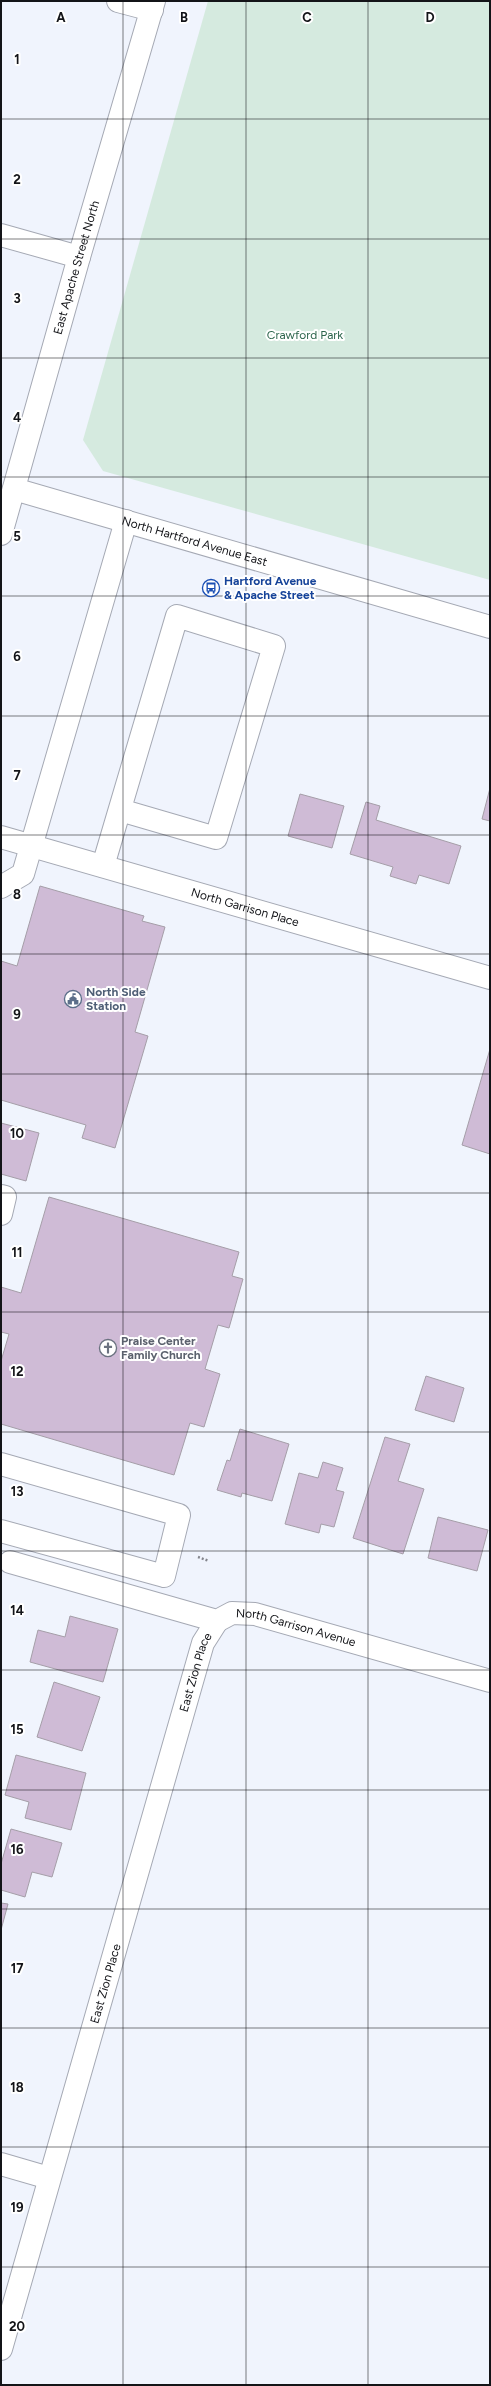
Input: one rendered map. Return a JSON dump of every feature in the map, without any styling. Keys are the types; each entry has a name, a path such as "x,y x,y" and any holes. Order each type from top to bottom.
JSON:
{"street":[{"path":"118,1 153,6"},
{"name":"East Apache Street North","path":"1,534 79,257 153,6"},
{"path":"1,235 79,257"},
{"name":"North Hartford Avenue East","path":"14,489 490,627"},
{"path":"1,887 23,874 33,846 126,521"},
{"path":"103,866 177,616 274,646 216,838 120,810"},
{"name":"North Garrison Place","path":"1,837 490,978"},
{"path":"1,1196 5,1197 1,1214"},
{"path":"1,1464 179,1514 164,1576 1,1531"},
{"name":"North Garrison Avenue","path":"10,1562 217,1621 232,1613 255,1614 490,1681"},
{"name":"East Zion Place","path":"1,2349 203,1643 217,1621"},
{"path":"1,2164 49,2178"}],"green space":[{"name":"Crawford Park","path":"208,1 490,1 490,580 103,471 83,440"}],"building":[{"path":"490,788 490,821 482,819"},
{"path":"300,794 344,806 332,848 288,836"},
{"path":"366,802 380,806 376,820 461,846 449,884 419,875 416,884 390,876 393,867 350,854"},
{"name":"North Side Station","path":"40,886 144,916 142,921 165,927 135,1032 148,1036 115,1148 82,1138 86,1125 1,1100 1,961 17,966"},
{"path":"490,1049 490,1154 462,1145"},
{"path":"1,1123 39,1133 26,1181 1,1174"},
{"name":"Praise Center Family Church","path":"49,1197 239,1252 232,1276 243,1279 229,1328 218,1325 205,1369 220,1374 204,1427 190,1423 174,1475 1,1424 1,1361 9,1334 1,1332 1,1287 21,1293"},
{"path":"426,1376 464,1388 454,1422 415,1410"},
{"path":"240,1429 289,1444 272,1501 242,1493 241,1497 217,1490 227,1460 230,1461"},
{"path":"385,1437 410,1444 398,1481 424,1489 403,1554 353,1538"},
{"path":"323,1462 343,1468 336,1490 344,1492 334,1527 321,1524 319,1533 285,1524 299,1473 318,1478"},
{"path":"438,1517 488,1530 477,1571 428,1558"},
{"path":"70,1616 118,1629 103,1682 30,1662 38,1630 65,1637"},
{"path":"54,1682 100,1697 82,1751 37,1737"},
{"path":"16,1755 86,1773 71,1830 25,1818 29,1802 5,1795"},
{"path":"11,1829 62,1843 52,1877 32,1872 25,1897 1,1890 1,1864"},
{"path":"1,1903 8,1904 1,1930"}],"place":[{"name":"Hartford Avenue & Apache Street","path":"211,588"},
{"name":"North Side Station","path":"73,999"},
{"name":"Praise Center Family Church","path":"108,1348"}]}
